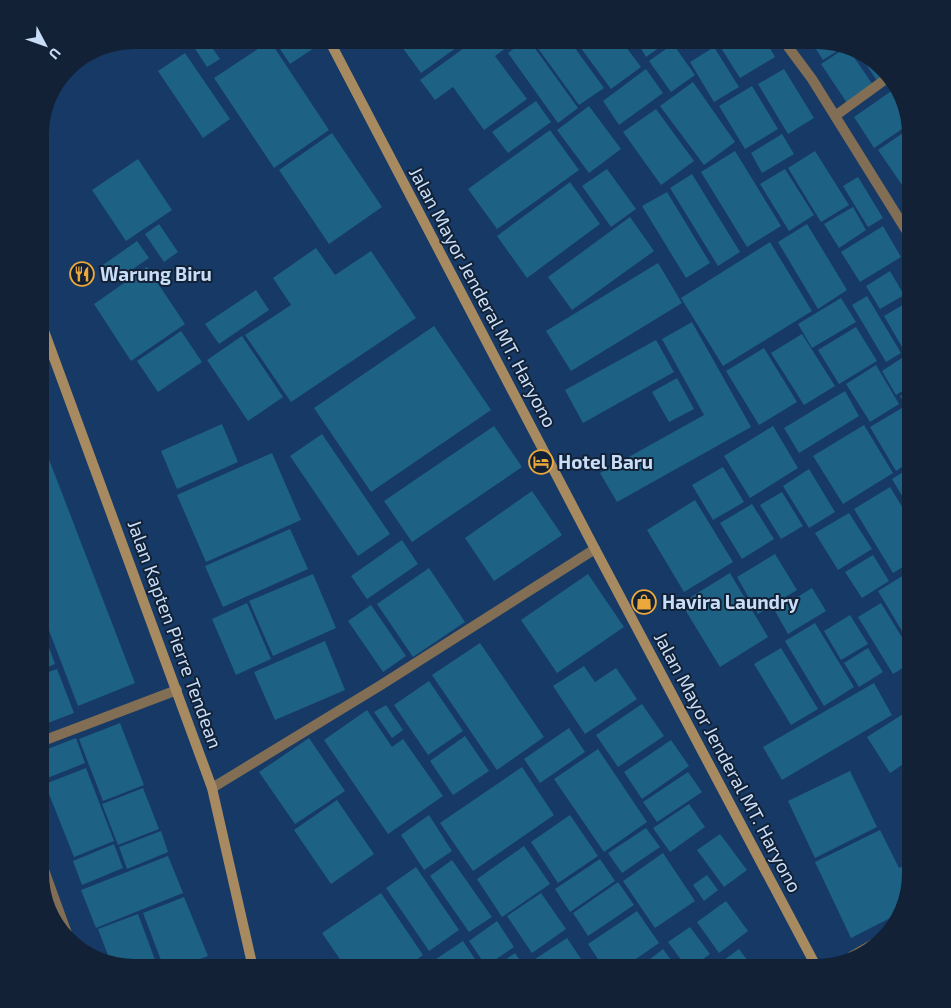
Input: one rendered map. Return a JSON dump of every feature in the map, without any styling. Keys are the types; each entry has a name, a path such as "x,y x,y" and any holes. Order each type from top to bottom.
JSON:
{"main road":[{"name":"Jalan Mayor Jenderal MT. Haryono","path":"334,49 594,549 812,959"},
{"name":"Jalan Kapten Pierre Tendean","path":"49,344 212,788 251,959"}],"street":[{"path":"789,49 902,224"},
{"path":"834,116 883,81"},
{"path":"212,788 381,685 594,549"},
{"path":"49,739 177,690"},
{"path":"50,885 62,920"}],"building":[{"path":"195,49 213,49 220,59 207,67"},
{"path":"258,49 275,49 329,130 274,168 214,78"},
{"path":"280,49 312,49 290,64"},
{"path":"404,49 454,49 421,73"},
{"path":"463,49 505,49 495,56 527,99 484,130 453,87 435,100 420,80"},
{"path":"513,49 535,49 578,108 558,123 508,53"},
{"path":"539,49 576,49 604,88 579,105"},
{"path":"582,49 628,49 641,67 611,89"},
{"path":"641,49 657,49 646,57"},
{"path":"666,49 677,49 695,75 671,92 649,61"},
{"path":"711,49 715,49 739,87 714,102 690,62"},
{"path":"722,49 770,49 775,57 740,78"},
{"path":"816,49 836,52 823,60"},
{"path":"839,52 854,58 873,85 847,103 821,64"},
{"path":"185,53 230,119 203,138 158,71"},
{"path":"866,64 881,78 877,81"},
{"path":"646,69 663,93 619,125 603,101"},
{"path":"784,69 814,118 788,134 758,84"},
{"path":"693,82 735,142 704,165 660,106"},
{"path":"752,86 778,129 745,149 719,106"},
{"path":"891,91 901,117 902,129 874,148 854,117"},
{"path":"536,101 551,122 508,153 492,132"},
{"path":"589,106 621,149 589,173 557,130"},
{"path":"656,109 694,161 661,185 623,132"},
{"path":"550,130 579,170 497,229 468,189"},
{"path":"332,133 382,207 329,244 279,170"},
{"path":"782,134 794,154 762,173 751,153"},
{"path":"902,134 902,185 878,150"},
{"path":"735,151 781,226 747,247 701,172"},
{"path":"815,151 849,205 821,222 788,168"},
{"path":"138,159 172,210 126,241 92,190"},
{"path":"607,169 636,209 611,227 582,186"},
{"path":"785,169 814,215 789,231 760,184"},
{"path":"692,174 740,252 718,266 670,188"},
{"path":"858,177 883,218 868,227 843,186"},
{"path":"570,182 600,224 527,278 497,236"},
{"path":"667,192 710,263 686,278 642,206"},
{"path":"853,207 866,230 839,248 824,224"},
{"path":"630,217 654,251 572,310 548,277"},
{"path":"159,224 178,252 164,262 145,234"},
{"path":"807,224 847,290 818,309 778,242"},
{"path":"883,226 901,257 860,282 841,252"},
{"path":"137,241 149,258 114,282 103,265"},
{"path":"770,242 812,311 723,366 681,298"},
{"path":"316,248 335,275 371,251 416,318 291,402 245,335 291,305 273,278"},
{"path":"658,263 682,303 571,371 546,331"},
{"path":"147,267 185,324 131,361 94,304"},
{"path":"890,271 902,292 902,296 880,309 866,286"},
{"path":"256,290 269,310 219,344 205,324"},
{"path":"867,296 901,353 886,362 852,305"},
{"path":"841,298 856,322 812,348 798,324"},
{"path":"902,305 902,347 884,316"},
{"path":"692,322 751,427 617,502 600,473 704,415 662,339"},
{"path":"434,326 491,410 371,492 314,408"},
{"path":"856,327 877,361 839,384 818,350"},
{"path":"181,331 202,362 158,392 137,361"},
{"path":"802,334 835,386 804,405 771,353"},
{"path":"242,336 283,397 248,421 207,360"},
{"path":"656,340 674,372 583,423 565,390"},
{"path":"764,348 797,402 759,425 726,371"},
{"path":"902,358 902,391 896,395 882,371"},
{"path":"876,365 899,404 870,422 846,384"},
{"path":"677,378 694,409 669,422 652,392"},
{"path":"845,391 859,416 799,453 784,428"},
{"path":"902,408 902,467 896,471 870,427"},
{"path":"222,424 238,462 177,489 161,451"},
{"path":"864,425 893,473 843,504 813,456"},
{"path":"494,426 522,467 412,542 384,501"},
{"path":"773,426 798,468 750,498 724,456"},
{"path":"322,434 390,534 358,556 290,456"},
{"path":"272,453 301,520 206,562 177,495"},
{"path":"49,459 135,683 78,706 49,630"},
{"path":"723,467 744,502 713,520 692,485"},
{"path":"809,469 835,512 809,528 783,486"},
{"path":"902,473 902,496 892,479"},
{"path":"890,487 902,506 902,568 893,573 854,509"},
{"path":"532,491 562,535 494,581 465,538"},
{"path":"782,492 803,526 781,539 760,505"},
{"path":"695,500 733,562 684,592 647,530"},
{"path":"752,504 774,539 742,559 720,523"},
{"path":"849,513 872,549 838,570 815,533"},
{"path":"290,529 308,569 223,607 205,566"},
{"path":"402,540 418,564 367,599 351,576"},
{"path":"775,554 797,590 758,614 737,577"},
{"path":"873,555 889,581 862,598 845,572"},
{"path":"429,568 465,622 413,657 377,604"},
{"path":"730,573 768,637 720,667 681,603"},
{"path":"313,574 336,628 273,656 249,601"},
{"path":"588,574 624,627 557,673 521,620"},
{"path":"902,576 902,631 878,591"},
{"path":"812,588 826,611 788,634 775,611"},
{"path":"247,603 271,659 236,675 212,619"},
{"path":"881,603 902,637 902,668 893,674 858,617"},
{"path":"371,605 406,656 383,672 348,621"},
{"path":"850,615 868,644 841,660 824,631"},
{"path":"815,623 854,687 824,706 785,641"},
{"path":"325,641 345,690 275,720 254,672"},
{"path":"480,643 544,737 497,770 432,675"},
{"path":"49,648 55,664 49,666"},
{"path":"781,648 818,709 791,725 754,664"},
{"path":"868,648 883,672 859,687 844,663"},
{"path":"584,666 595,682 616,668 637,699 585,734 553,686"},
{"path":"57,669 74,713 49,723 49,672"},
{"path":"429,681 463,731 428,755 394,705"},
{"path":"874,683 892,715 782,780 763,747"},
{"path":"642,704 664,736 618,767 596,735"},
{"path":"386,705 403,730 392,738 374,712"},
{"path":"367,710 392,747 403,739 443,796 388,834 324,740"},
{"path":"902,715 902,765 890,773 867,737"},
{"path":"120,723 144,785 103,801 79,739"},
{"path":"569,728 585,752 540,783 524,759"},
{"path":"465,736 489,771 453,795 430,761"},
{"path":"76,738 85,763 49,777 49,748"},
{"path":"309,738 345,791 295,824 259,772"},
{"path":"671,740 689,766 642,799 624,772"},
{"path":"598,749 647,822 604,852 554,779"},
{"path":"522,767 554,815 473,871 440,823"},
{"path":"86,768 114,841 74,857 49,794 49,782"},
{"path":"850,771 877,827 815,858 788,801"},
{"path":"688,772 702,792 657,822 643,802"},
{"path":"143,788 159,829 118,845 102,804"},
{"path":"337,800 374,854 331,884 294,830"},
{"path":"689,804 705,827 670,852 653,828"},
{"path":"429,815 452,851 424,870 401,835"},
{"path":"570,815 598,856 558,883 531,842"},
{"path":"646,828 660,847 622,873 608,853"},
{"path":"880,830 899,868 902,866 901,891 890,918 851,938 815,862"},
{"path":"161,831 168,852 127,869 119,847"},
{"path":"720,834 747,870 724,887 697,850"},
{"path":"114,844 123,868 82,885 73,861"},
{"path":"524,846 550,884 502,917 477,879"},
{"path":"663,853 695,901 655,928 623,881"},
{"path":"168,856 183,893 96,928 81,890"},
{"path":"600,859 615,881 570,912 555,889"},
{"path":"452,860 492,917 469,932 430,876"},
{"path":"416,867 459,930 429,951 386,888"},
{"path":"707,875 718,890 704,901 693,885"},
{"path":"618,882 634,905 588,936 573,913"},
{"path":"381,893 423,955 417,959 340,959 322,933"},
{"path":"541,893 566,929 532,953 507,916"},
{"path":"184,897 208,956 200,959 161,959 143,913"},
{"path":"726,901 748,931 719,953 697,922"},
{"path":"637,911 659,943 636,959 598,959 588,944"},
{"path":"138,914 155,959 117,958 108,955 98,929"},
{"path":"497,921 514,947 496,959 481,959 469,941"},
{"path":"690,927 710,954 703,959 680,959 668,942"},
{"path":"567,938 581,959 535,959"},
{"path":"463,941 475,959 436,959"},
{"path":"663,949 670,959 650,959"},
{"path":"739,949 746,959 725,959"},
{"path":"515,953 519,959 506,959"}],"place":[{"name":"Warung Biru","path":"82,274"},
{"name":"Hotel Baru","path":"541,462"},
{"name":"Havira Laundry","path":"644,602"}]}
